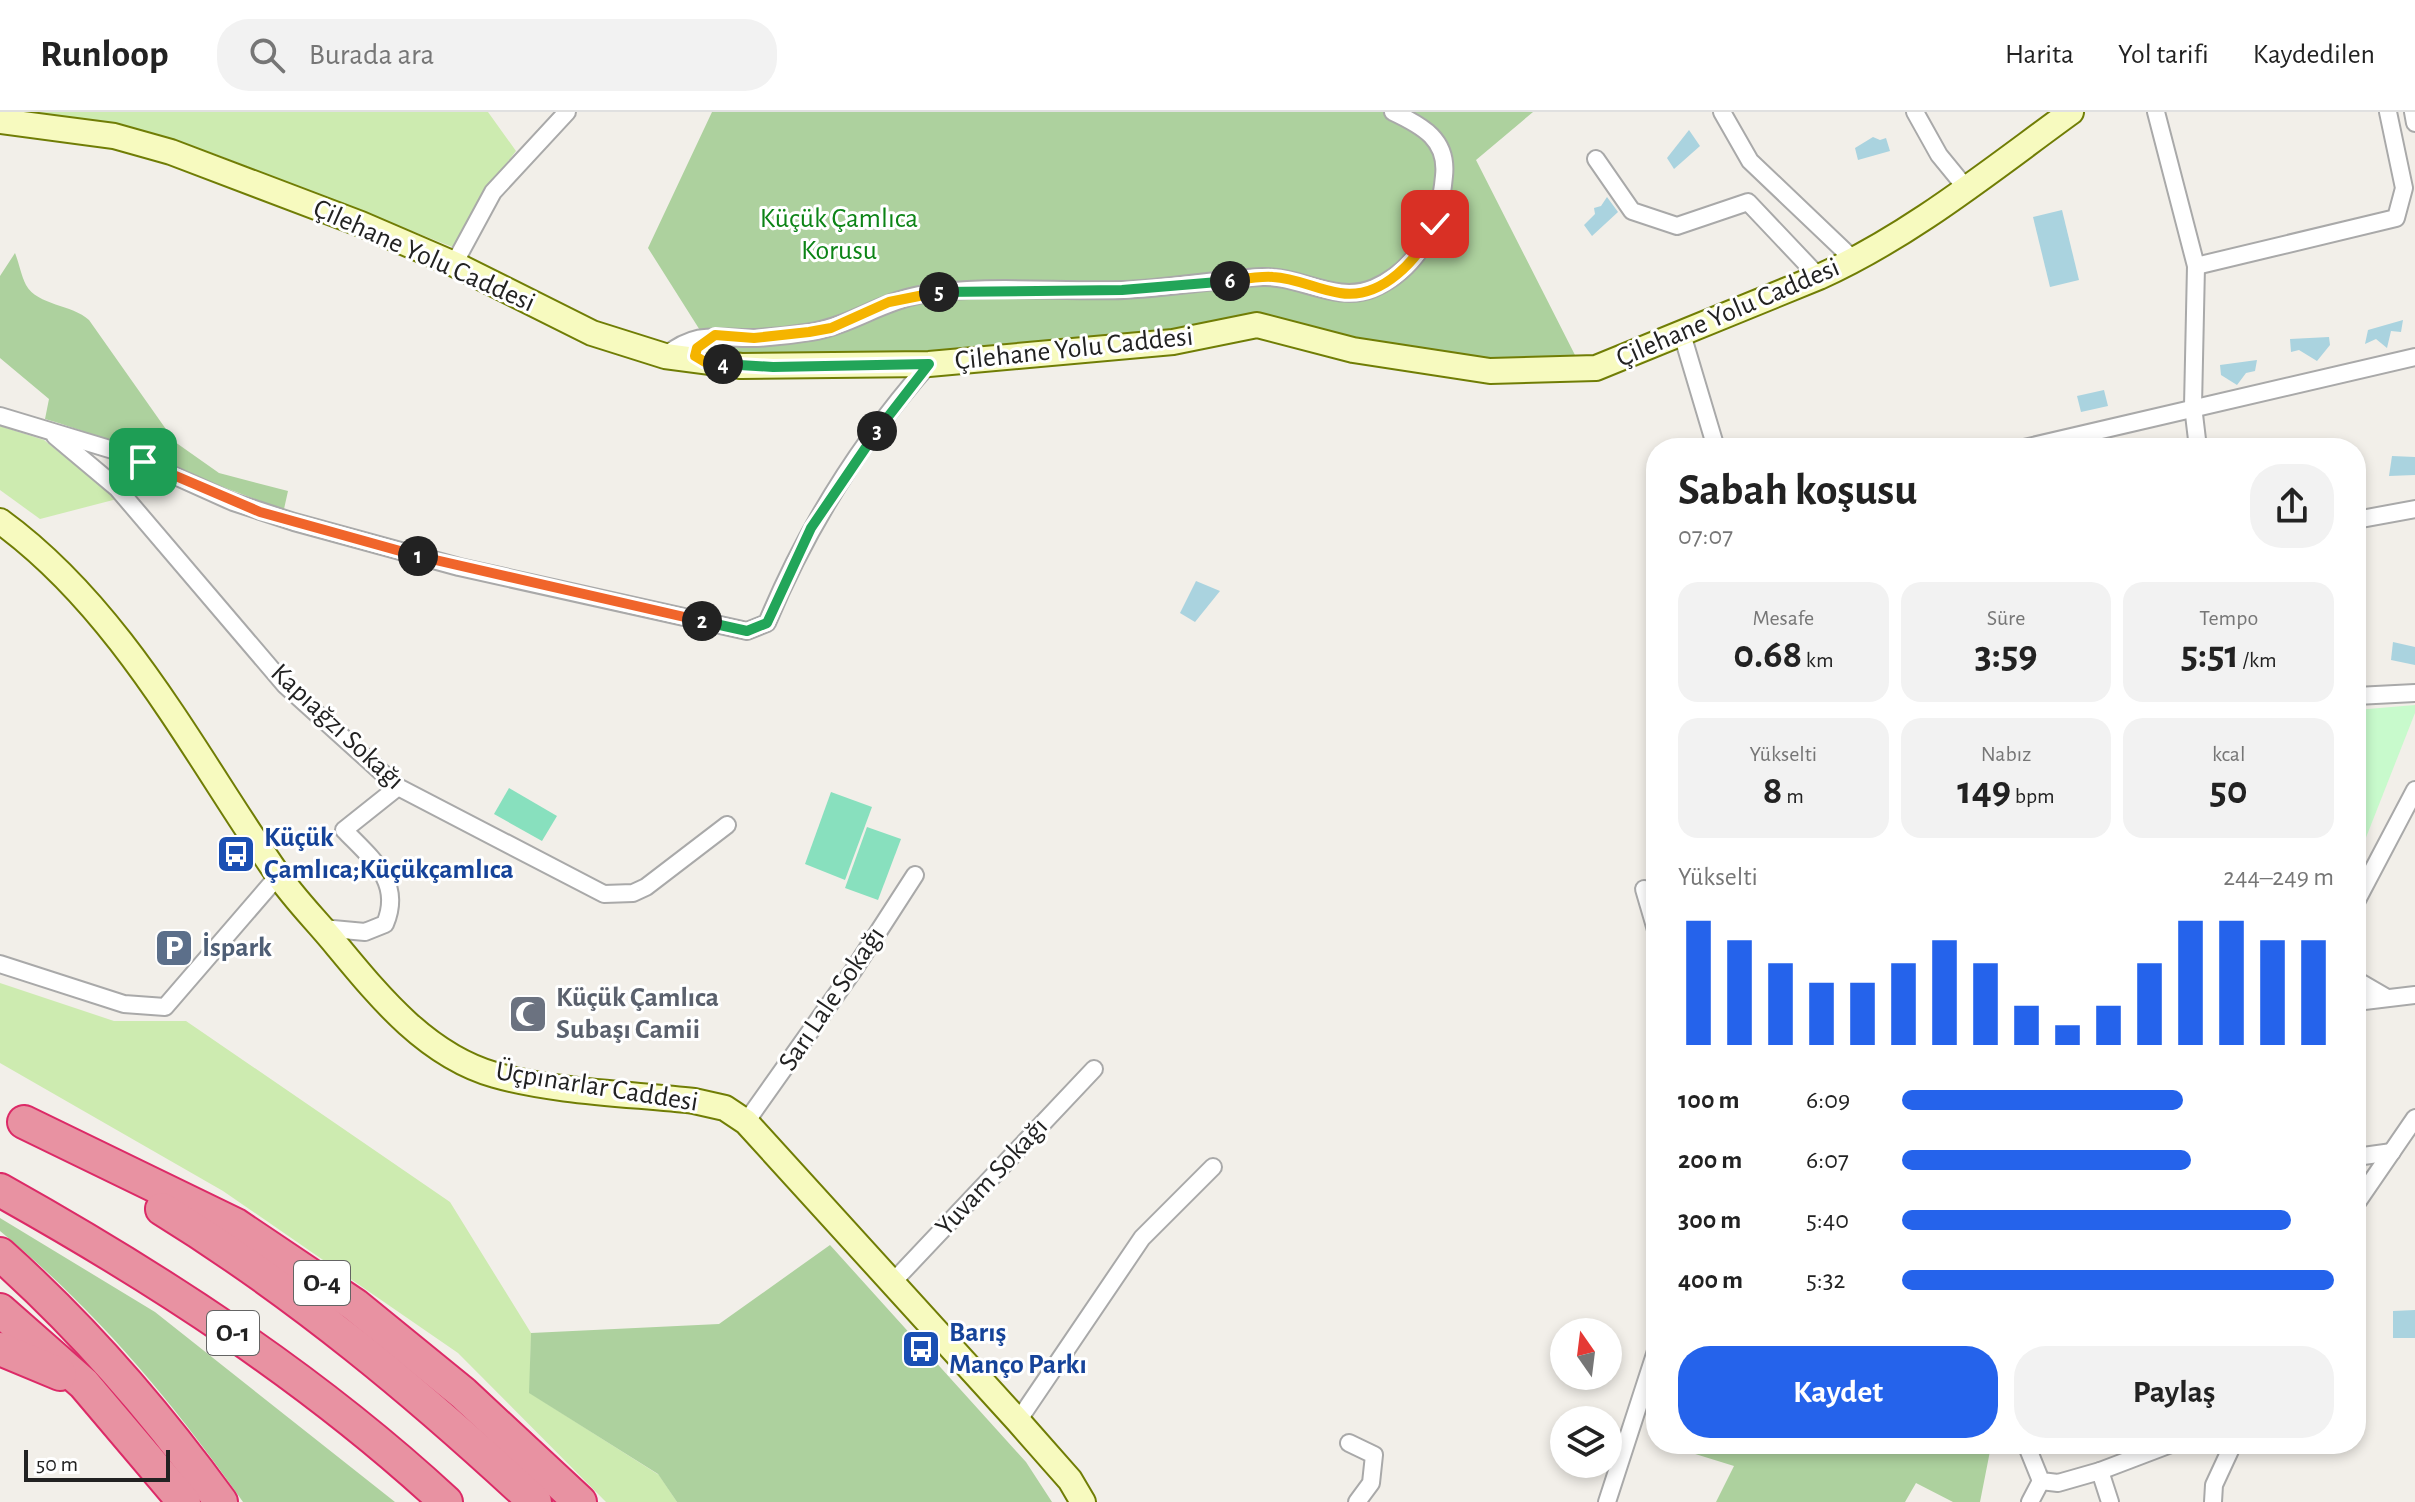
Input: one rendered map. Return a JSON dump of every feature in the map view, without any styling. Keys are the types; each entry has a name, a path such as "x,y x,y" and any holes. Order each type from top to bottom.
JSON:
{"highway":[{"name":"O-1","path":"12,1115 222,1246 344,1334 452,1424 535,1502"},
{"name":"O-4","path":"12,1115 236,1225 343,1297 463,1393 580,1502"},
{"name":"O-1","path":"0,1190 254,1347 325,1397 446,1502"},
{"path":"0,1254 50,1299 113,1365 175,1438 221,1502"},
{"path":"0,1310 84,1384 184,1502"},
{"path":"0,1349 84,1384"}],"street":[{"path":"454,264 493,192 567,112"},
{"path":"665,356 681,342 715,335 754,338 831,328 889,302 940,292 1122,290 1274,277 1341,294 1358,294 1396,276 1414,258 1430,236 1442,200 1445,166 1442,147 1420,125 1393,112"},
{"path":"1722,112 1750,161 1855,261"},
{"path":"1915,112 1939,155 1966,188"},
{"name":"Çilehane Yolu Caddesi","path":"17,119 114,136 171,152 361,224 454,264 575,326 665,356 773,367 929,364 1173,342 1257,325 1353,350 1490,371 1596,368 1855,261 1966,188 2071,112"},
{"path":"2156,112 2196,266 2193,406 2197,438"},
{"path":"2196,266 2396,218 2404,188 2388,112"},
{"path":"2413,112 2415,123"},
{"path":"1596,159 1632,211 1677,226 1748,202 1819,277"},
{"path":"1682,334 1713,438"},
{"path":"705,362 695,356 697,348 715,335"},
{"path":"2064,438 2415,357"},
{"path":"0,416 126,454 233,502 294,522 459,567 754,631 767,623 811,528 883,422 929,364"},
{"name":"Kapıağzı Sokağı","path":"48,430 117,488 285,685 398,787 604,894 633,893 646,887 727,825"},
{"path":"2366,518 2415,509"},
{"name":"Üçpınarlar Caddesi","path":"0,521 31,544 96,612 183,731 278,876 387,1006 436,1047 494,1075 694,1101 725,1108 746,1122 1018,1421 1070,1480 1083,1502"},
{"path":"2366,695 2415,693"},
{"path":"322,928 365,932 385,924 391,910 392,893 384,871 344,830 398,787"},
{"path":"2366,883 2415,790"},
{"name":"Sarı Lale Sokağı","path":"746,1122 853,971 915,875"},
{"path":"0,964 124,1004 165,1007 278,876"},
{"path":"1644,889 1646,896"},
{"path":"2366,986 2387,998"},
{"path":"2366,1001 2415,995"},
{"name":"Yuvam Sokağı","path":"891,1284 1094,1069"},
{"path":"2366,1190 2415,1118"},
{"path":"2366,1156 2392,1152"},
{"path":"1018,1421 1142,1238 1213,1167"},
{"path":"1607,1502 1646,1382"},
{"path":"1349,1443 1374,1455 1371,1483 1357,1502"},
{"path":"2030,1454 2041,1481 2030,1502"},
{"path":"2041,1481 2058,1483 2145,1454"},
{"path":"2213,1502 2214,1485 2228,1454"},
{"path":"2100,1471 2110,1502"}],"green space":[{"path":"36,112 488,112 516,151 486,190 455,248 215,154 141,131"},
{"name":"Küçük Çamlıca Korusu","path":"712,112 1533,112 1476,160 1577,359 1421,358 1254,316 1166,337 876,359 715,354 648,248"},
{"path":"15,253 31,292 89,320 175,442 219,473 288,491 284,509 45,419 49,399 0,358 0,276"},
{"path":"0,426 44,440 117,499 40,519 0,490"},
{"path":"2415,705 2415,713 2366,838 2366,709"},
{"path":"509,788 557,816 542,841 494,814"},
{"path":"831,792 872,807 845,880 805,864"},
{"path":"867,827 901,839 878,900 845,888"},
{"path":"0,983 114,1021 186,1021 450,1202 531,1333 530,1393 659,1475 677,1502 606,1502 458,1353 223,1191 0,1063"},
{"path":"0,1218 155,1312 395,1502 243,1502 189,1428 131,1358 68,1292 0,1231"},
{"path":"830,1245 1026,1462 1052,1502 677,1502 658,1474 529,1393 531,1333 719,1324"},
{"path":"1695,1454 1989,1454 1980,1502 1953,1502 1916,1483 1905,1502 1716,1502 1734,1466"}],"water":[{"path":"1689,130 1700,146 1674,169 1667,158"},
{"path":"1873,137 1880,140 1886,138 1890,151 1858,160 1855,148"},
{"path":"1607,197 1618,212 1592,236 1584,225 1595,214 1594,208 1601,206"},
{"path":"2062,210 2079,280 2050,287 2033,217"},
{"path":"2403,320 2401,332 2391,331 2387,348 2376,339 2365,344 2368,330"},
{"path":"2329,337 2330,345 2317,361 2299,350 2291,352 2290,339"},
{"path":"2257,360 2255,371 2246,373 2237,385 2221,375 2220,365"},
{"path":"2104,390 2108,406 2081,412 2077,396"},
{"path":"2392,456 2415,457 2415,475 2389,476"},
{"path":"1196,581 1220,591 1195,622 1180,613"},
{"path":"2393,642 2415,647 2415,665 2391,660"},
{"path":"2415,1310 2415,1338 2393,1338 2393,1311"}],"place":[{"name":"Küçük Çamlıca;Küçükçamlıca","path":"236,854"},
{"name":"İspark","path":"174,948"},
{"name":"Küçük Çamlıca Subaşı Camii","path":"528,1014"},
{"name":"Barış Manço Parkı","path":"921,1349"}],"route":[{"path":"143,462 233,502 294,522 459,567 754,631 767,623 811,528 908,387 929,364 741,366 705,362 695,356 697,348 715,335 754,338 831,328 889,302 940,292 1122,290 1274,277 1341,294 1358,294 1396,276 1414,258 1435,224"}]}
